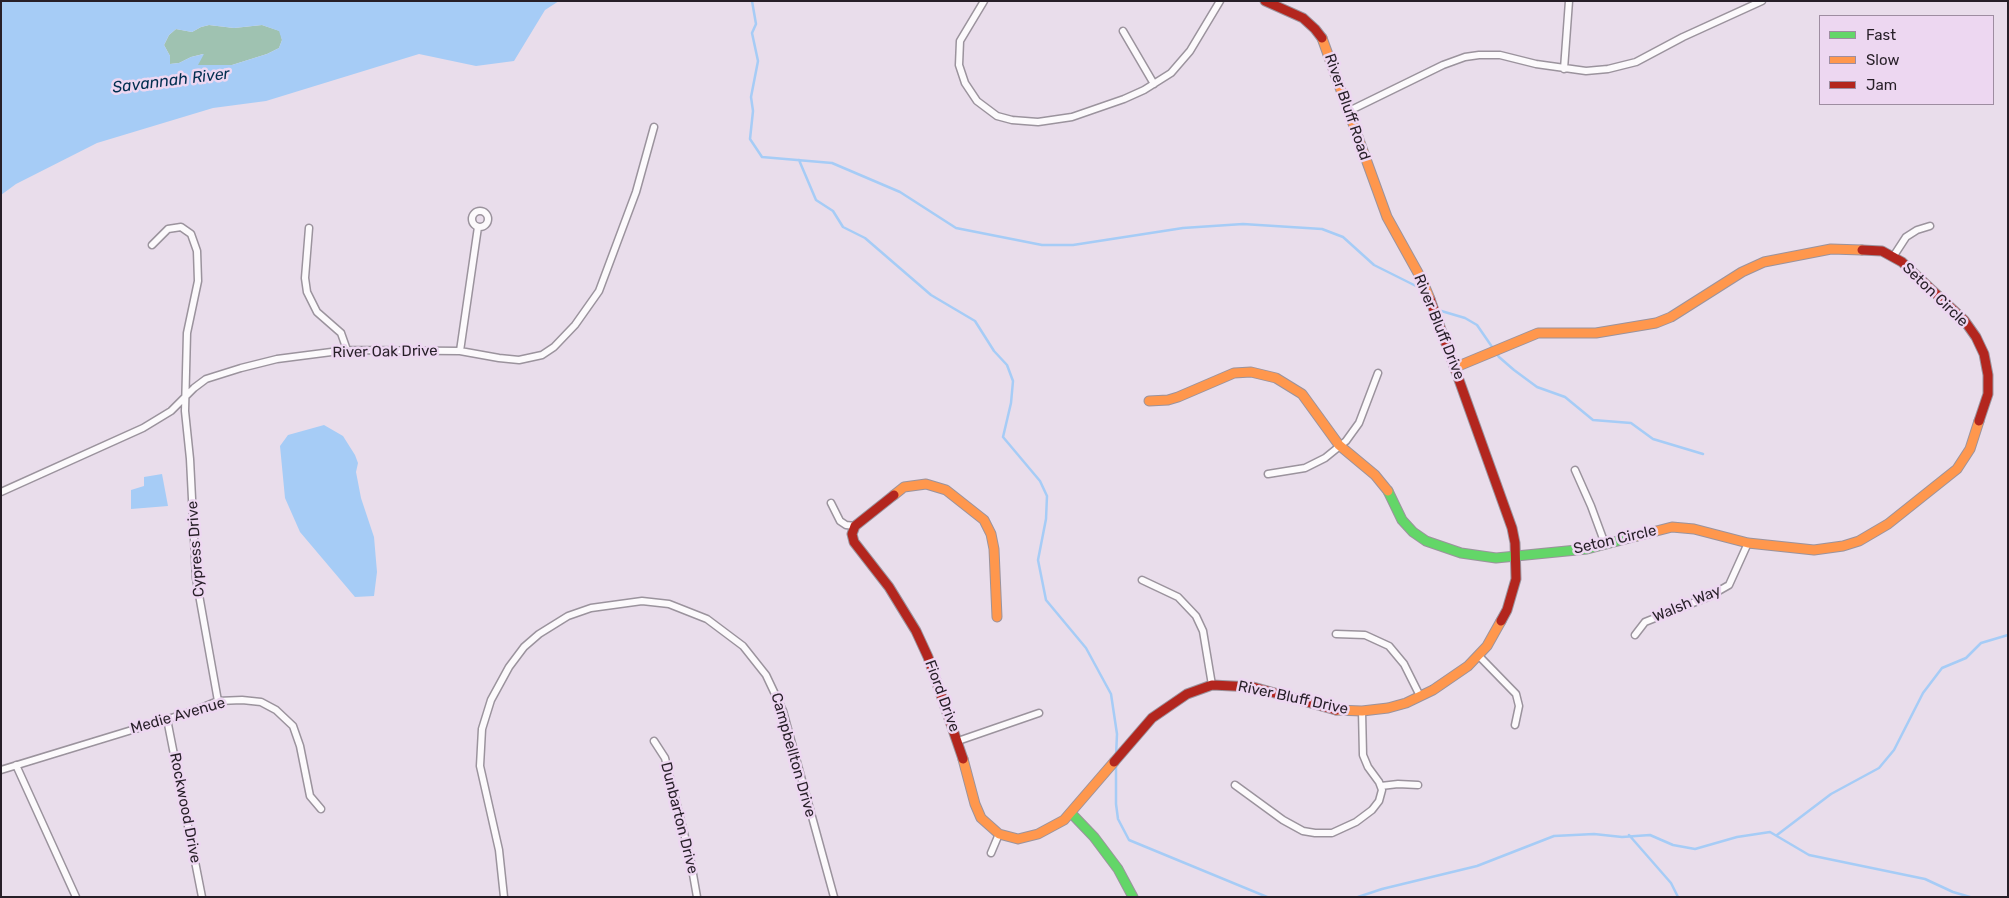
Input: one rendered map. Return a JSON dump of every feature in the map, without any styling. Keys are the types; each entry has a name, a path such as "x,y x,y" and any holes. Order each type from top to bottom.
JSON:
{"street":[{"path":"984,1 960,41 959,65 966,83 977,101 998,116 1025,122 1072,117 1144,90 1154,84 1171,73 1184,59 1220,1"},
{"name":"River Bluff Road","path":"1265,1 1296,14 1315,29 1324,42 1380,200 1398,240"},
{"path":"1564,69 1569,1"},
{"path":"1348,111 1444,65 1464,57 1479,54 1500,55 1564,69 1598,71 1636,62 1683,37 1762,1"},
{"path":"1123,31 1154,84"},
{"name":"River Oak Drive","path":"1,492 149,424 171,412 206,379 241,368 277,359 347,350 460,351 499,358 527,359 548,351 575,326 591,305 602,284 636,192 654,127"},
{"path":"1893,257 1906,237 1917,230 1930,226"},
{"name":"Cypress Drive","path":"152,245 168,229 181,227 191,234 197,251 198,281 187,333 186,396 196,578 218,701"},
{"path":"460,351 478,227"},
{"path":"308,228 305,278 307,292 317,312 341,333 347,350"},
{"name":"River Bluff Drive","path":"1071,813 1161,711 1187,694 1212,685 1253,686 1325,708 1362,711 1388,708 1420,696 1451,679 1479,656 1495,635 1511,600 1516,579 1515,543 1508,513 1437,315 1422,280 1398,240"},
{"name":"Seton Circle","path":"1149,401 1168,400 1178,397 1234,373 1260,373 1281,380 1302,394 1339,445 1375,475 1387,490 1402,520 1419,537 1433,544 1472,556 1496,558 1565,552 1672,527 1694,529 1748,543 1814,550 1842,546 1858,541 1888,524 1957,469 1970,449 1988,394 1988,375 1984,354 1976,337 1964,320 1902,262 1882,251 1831,249 1764,262 1742,272 1671,317 1656,323 1596,333 1538,333 1456,367"},
{"path":"1268,474 1306,468 1325,458 1351,436 1359,423 1378,373"},
{"path":"1575,470 1605,544"},
{"path":"831,503 840,521 846,525 855,526 904,487 926,484 946,490 984,520 990,534 994,549 996,617"},
{"name":"Fiord Drive","path":"855,526 852,534 854,542 889,587 916,631 941,689 958,741 975,804 983,821 998,834"},
{"name":"Walsh Way","path":"1635,635 1645,622 1708,597 1729,585 1748,543"},
{"path":"1142,580 1178,597 1196,616 1203,631 1212,685"},
{"name":"Campbellton Drive","path":"504,897 499,850 480,766 482,729 491,700 509,667 524,647 539,634 568,616 585,610 612,604 642,601 669,604 708,619 743,646 764,670 783,711 834,897"},
{"path":"1336,634 1365,635 1389,646 1404,664 1420,696"},
{"path":"1479,656 1516,694 1519,706 1515,725"},
{"name":"Medie Avenue","path":"1,770 194,711 218,701 242,700 261,702 276,710 293,726 300,746 310,796 321,809"},
{"path":"1235,786 1282,820 1303,831 1324,833 1340,830 1364,816 1381,796 1381,786 1368,767 1363,755 1362,711"},
{"path":"958,741 1040,713"},
{"name":"Rockwood Drive","path":"168,719 202,897"},
{"name":"Dunbarton Drive","path":"654,742 665,758 698,897"},
{"path":"16,765 76,897"},
{"path":"1381,786 1398,784 1418,785"},
{"path":"991,853 998,834 1011,838 1029,837 1056,825 1071,813 1094,837 1118,869 1133,897"}],"green space":[{"path":"209,25 234,28 262,25 280,31 282,40 279,48 267,54 232,65 197,65 203,54 179,63 170,64 170,56 164,45 169,35 176,29 192,32"}],"water":[{"name":"Savannah River","path":"1,1 559,1 545,10 514,61 476,66 419,54 266,101 213,108 97,143 16,184 1,195","holes":["209,25 234,28 262,25 279,31 282,40 279,48 267,54 232,65 198,65 204,54 191,57 179,63 170,64 170,56 164,45 169,35 176,29 192,32"]},
{"path":"324,425 343,436 358,463 356,472 361,498 374,537 377,572 374,596 355,597 300,532 285,498 280,446 288,435"},
{"path":"162,474 168,506 131,509 131,490 144,486 144,477"}],"waterway":[{"path":"752,1 756,24 752,33 758,61 751,97 753,111 750,139 762,157 832,163 900,192 956,228 1042,245 1073,245 1183,228 1243,224 1322,229 1343,237 1374,265 1418,287 1425,295"},
{"path":"799,160 816,200 833,211 843,227 865,238 931,295 975,321 994,351 1007,365 1013,381 1011,403 1003,437 1040,481 1047,496 1046,519 1038,560 1046,600 1086,648 1111,694 1117,734 1116,756"},
{"path":"1438,310 1465,318 1477,325 1499,357 1514,370 1537,387 1565,397 1593,420 1631,423 1653,439 1703,454"},
{"path":"1777,835 1831,794 1879,768 1894,750 1923,693 1942,668 1966,658 1981,643 2008,635"},
{"path":"1116,764 1118,819 1129,840 1267,897"},
{"path":"1358,897 1382,889 1477,866 1554,836 1594,834 1622,837 1650,835 1673,845 1695,849 1737,837 1770,832 1809,855 1925,879 1953,892 1970,897"},
{"path":"1629,835 1671,883 1678,897"}],"traffic: fast":[{"path":"1388,491 1402,520 1413,532 1426,541 1461,553 1496,558 1587,549 1637,536"},
{"path":"1071,813 1094,837 1118,869 1133,897"}],"traffic: slow":[{"path":"1322,38 1387,217 1422,280 1430,299"},
{"path":"1456,367 1538,333 1596,333 1656,323 1671,317 1742,272 1764,262 1831,249 1862,250"},
{"path":"1149,401 1168,400 1178,397 1234,373 1251,372 1276,378 1302,394 1339,445 1375,475 1388,491"},
{"path":"1637,536 1672,527 1694,529 1748,543 1814,550 1843,546 1859,541 1888,524 1957,469 1970,449 1979,421"},
{"path":"894,495 904,487 926,484 946,490 984,520 991,534 994,549 997,617"},
{"path":"1336,710 1362,711 1388,708 1406,703 1433,690 1468,666 1487,646 1501,621"},
{"path":"963,759 975,804 981,818 999,834 1018,839 1038,834 1064,820 1114,762"}],"traffic: jam":[{"path":"1265,1 1303,18 1322,38"},
{"path":"1862,250 1882,251 1902,262 1964,320 1976,337 1984,354 1988,375 1988,394 1979,421"},
{"path":"1430,299 1512,528 1515,543 1516,579 1507,610 1501,621"},
{"path":"894,495 855,526 852,534 854,542 889,587 916,631 928,657 963,759"},
{"path":"1114,762 1152,718 1187,694 1212,685 1253,687 1336,710"}]}
